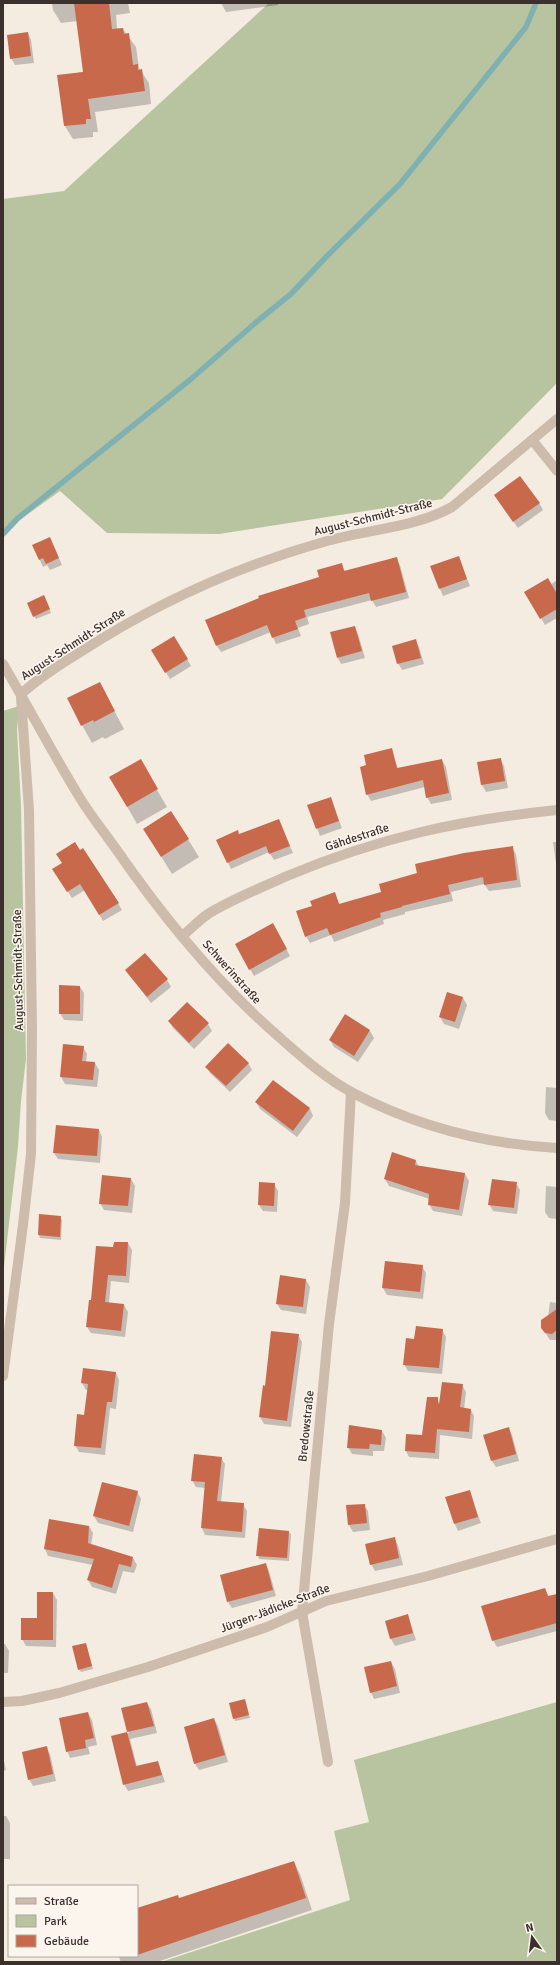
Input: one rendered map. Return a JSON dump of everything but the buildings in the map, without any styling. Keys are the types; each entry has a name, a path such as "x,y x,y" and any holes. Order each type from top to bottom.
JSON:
{"street":[{"name":"August-Schmidt-Straße","path":"3,1376 24,1225 31,1154 32,1029 29,810 21,694 35,681 118,628 204,584 298,550 372,530 414,522 439,514 452,507 557,419"},
{"path":"532,440 557,471"},
{"name":"Schwerinstraße","path":"3,664 49,746 82,800 144,889 226,987 254,1016 313,1066 351,1092 396,1114 425,1124 497,1141 557,1148"},
{"name":"Gähdestraße","path":"182,936 207,915 235,900 295,873 349,852 434,828 499,816 557,810"},
{"name":"Bredowstraße","path":"328,1762 302,1612 327,1347 345,1203 351,1092"},
{"name":"Jürgen-Jädicke-Straße","path":"3,1702 22,1701 148,1667 267,1626 326,1601 428,1576 557,1539"}],"green space":[{"path":"269,3 557,3 557,383 442,499 219,534 107,533 60,491 3,532 3,199 64,191"},
{"path":"19,706 17,730 21,805 26,1059 18,1147 3,1275 3,711"},
{"path":"557,1702 557,1962 161,1962 350,1900 334,1831 369,1822 354,1760"}],"waterway":[{"path":"3,534 18,518 191,379 291,294 400,184 526,27 536,3"}]}
